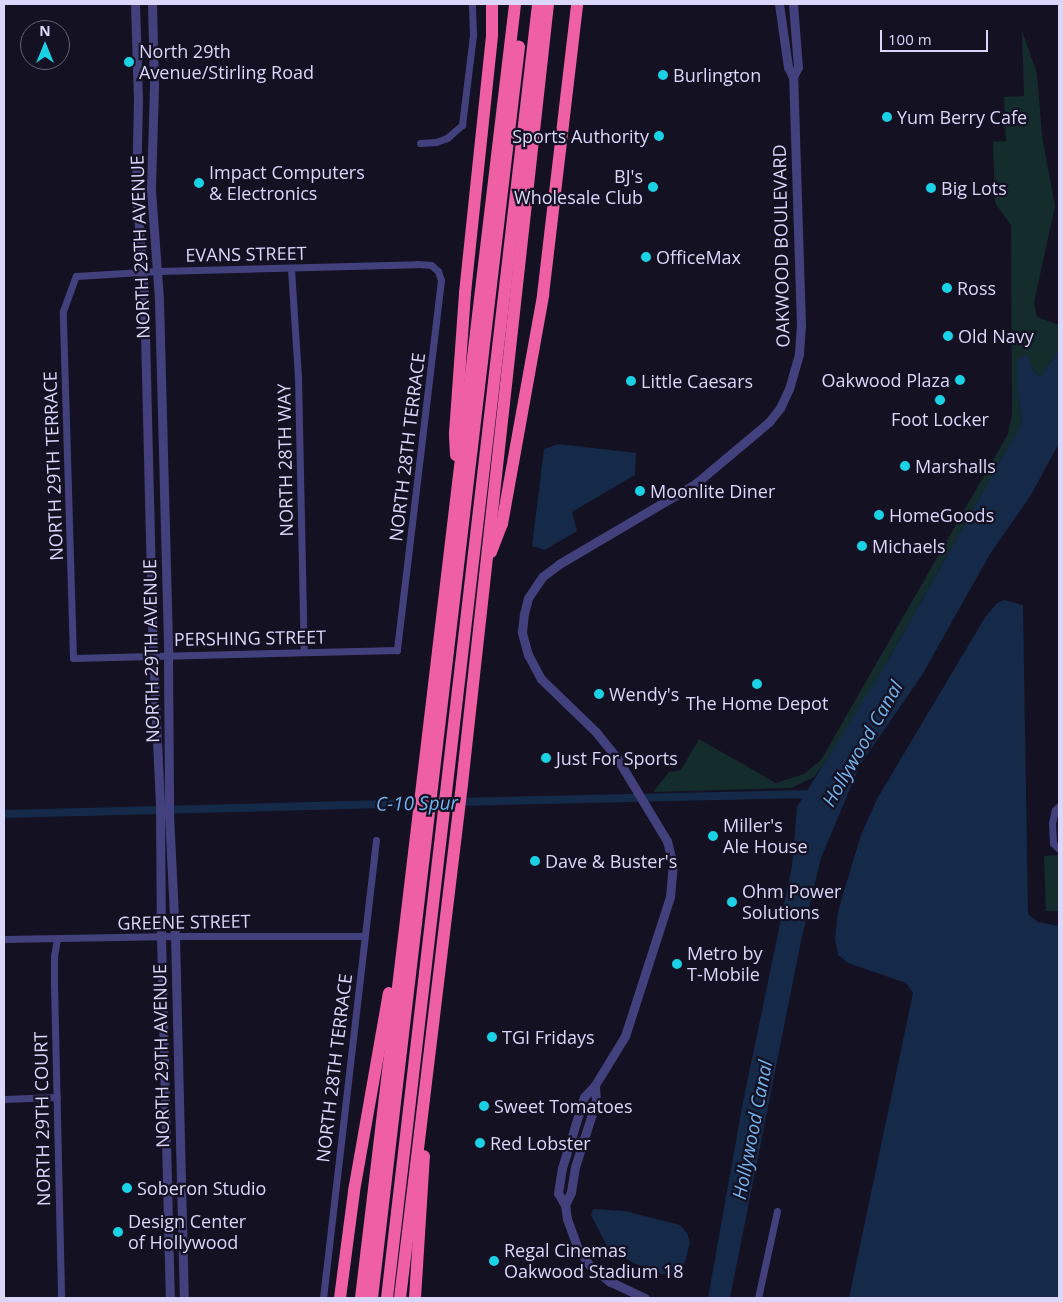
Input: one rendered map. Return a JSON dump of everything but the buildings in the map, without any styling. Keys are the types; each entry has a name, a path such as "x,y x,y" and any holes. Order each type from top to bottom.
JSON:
{"highway":[{"path":"458,487 455,433 463,312 492,34 492,4"},
{"path":"427,785 458,487 515,4"},
{"path":"372,1298 427,785 524,4"},
{"path":"400,1298 430,1033 451,820 448,785 538,4"},
{"path":"387,1298 451,820 462,784 548,4"},
{"path":"486,566 502,524 543,295 577,4"},
{"path":"361,1298 404,935 423,820"},
{"path":"340,1298 374,1069 396,953 404,935"},
{"path":"416,1298 430,1033"}],"street":[{"name":"NORTH 29TH AVENUE","path":"135,4 138,100 136,189 147,375 153,656 174,936 184,1298"},
{"name":"NORTH 29TH AVENUE","path":"152,4 154,86 151,190 158,270 168,655 164,804"},
{"path":"420,143 436,142 447,138 462,125 470,66 472,4"},
{"name":"OAKWOOD BOULEVARD","path":"645,1298 610,1282 590,1266 578,1249 567,1219 565,1205 558,1193 562,1168 584,1098 595,1085 626,1036 670,897 673,877 672,856 667,841 617,758 597,733 541,679 528,654 522,632 528,598 542,577 559,564 696,484 769,422 789,389 799,353 801,326 793,77 788,67 779,4"},
{"name":"OAKWOOD BOULEVARD","path":"793,4 798,67 793,77"},
{"name":"EVANS STREET","path":"76,276 158,270 417,264"},
{"name":"NORTH 28TH TERRACE","path":"397,650 441,280 438,272 431,265 417,264"},
{"name":"NORTH 28TH WAY","path":"291,268 298,377 304,652"},
{"name":"NORTH 29TH TERRACE","path":"73,658 64,311 76,276"},
{"name":"PERSHING STREET","path":"73,658 397,650"},
{"path":"1059,806 1055,810 1052,823 1053,843 1059,849"},
{"name":"NORTH 29TH AVENUE","path":"165,815 160,936 170,1298"},
{"name":"NORTH 28TH TERRACE","path":"322,1298 376,840"},
{"name":"GREENE STREET","path":"4,940 160,936 364,936"},
{"name":"NORTH 29TH COURT","path":"57,939 54,956 61,1298"},
{"path":"4,1099 57,1097"},
{"path":"758,1298 777,1212"}],"green space":[{"path":"1022,31 1037,73 1042,136 1055,206 1034,303 1037,317 1059,325 1059,350 1040,377 1033,371 1028,356 1017,388 1022,422 887,662 835,749 814,777 791,788 653,792 669,772 681,770 699,739 776,783 804,774 821,760 1008,434 1012,413 1011,225 995,203 993,142 1006,141 1004,97 1024,96"},
{"path":"1059,855 1059,911 1046,911 1044,856"}],"water":[{"name":"Hollywood Canal","path":"1059,350 1059,443 1031,495 990,554 922,675 860,765 821,858 801,941 730,1298 708,1298 742,1107 792,866 797,807 887,662 1022,422 1017,388 1018,358 1028,355 1033,371 1040,377"},
{"path":"558,444 636,453 635,475 572,512 577,531 545,550 532,546 544,449"},
{"path":"1004,600 1023,605 1028,914 1038,922 1059,926 1059,1298 849,1298 913,993 906,983 848,963 838,955 835,938 838,911 861,835 877,799 984,619 997,603"},
{"path":"593,1209 625,1211 680,1225 687,1233 690,1242 685,1262 679,1270 672,1274 661,1274 634,1263 608,1248 591,1215"}],"waterway":[{"name":"C-10 Spur","path":"458,802 814,794"},
{"name":"C-10 Spur","path":"4,814 424,803"}],"place":[{"name":"North 29th Avenue/Stirling Road","path":"129,62"},
{"name":"Burlington","path":"663,75"},
{"name":"Yum Berry Cafe","path":"887,117"},
{"name":"Sports Authority","path":"659,136"},
{"name":"Impact Computers & Electronics","path":"199,183"},
{"name":"BJ's Wholesale Club","path":"653,187"},
{"name":"Big Lots","path":"931,188"},
{"name":"OfficeMax","path":"646,257"},
{"name":"Ross","path":"947,288"},
{"name":"Old Navy","path":"948,336"},
{"name":"Oakwood Plaza","path":"960,380"},
{"name":"Little Caesars","path":"631,381"},
{"name":"Foot Locker","path":"940,400"},
{"name":"Marshalls","path":"905,466"},
{"name":"Moonlite Diner","path":"640,491"},
{"name":"HomeGoods","path":"879,515"},
{"name":"Michaels","path":"862,546"},
{"name":"The Home Depot","path":"757,684"},
{"name":"Wendy's","path":"599,694"},
{"name":"Just For Sports","path":"546,758"},
{"name":"Miller's Ale House","path":"713,836"},
{"name":"Dave & Buster's","path":"535,861"},
{"name":"Ohm Power Solutions","path":"732,902"},
{"name":"Metro by T-Mobile","path":"677,964"},
{"name":"TGI Fridays","path":"492,1037"},
{"name":"Sweet Tomatoes","path":"484,1106"},
{"name":"Red Lobster","path":"480,1143"},
{"name":"Soberon Studio","path":"127,1188"},
{"name":"Design Center of Hollywood","path":"118,1232"},
{"name":"Regal Cinemas Oakwood Stadium 18","path":"494,1261"}]}
